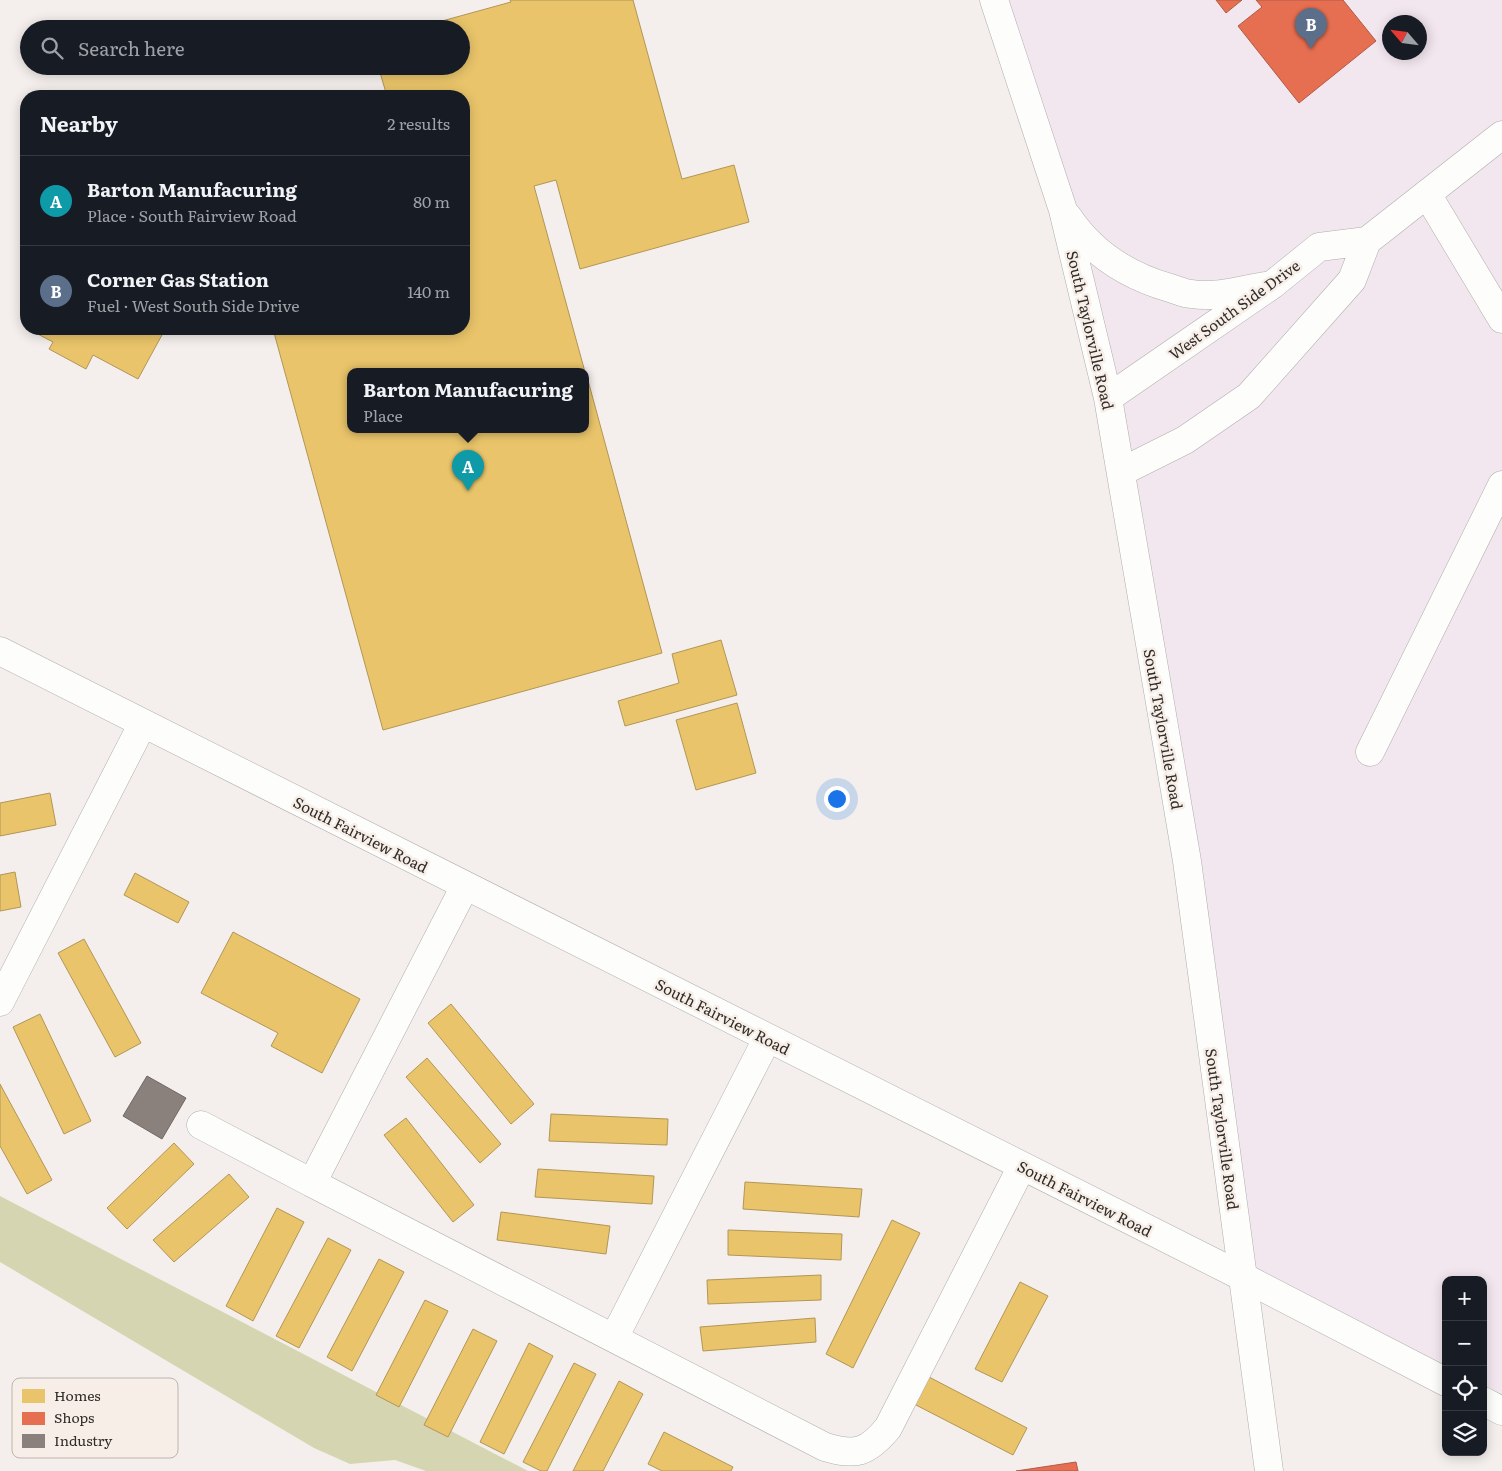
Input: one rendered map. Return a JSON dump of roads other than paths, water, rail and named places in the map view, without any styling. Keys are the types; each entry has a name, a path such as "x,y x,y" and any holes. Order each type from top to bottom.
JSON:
{"street":[{"name":"South Taylorville Road","path":"994,0 1062,210 1108,398 1187,861 1269,1471"},
{"path":"1121,472 1185,440 1249,396 1352,280 1367,241 1502,135"},
{"path":"1427,194 1502,319"},
{"path":"1062,210 1091,246 1129,273 1156,284 1193,295 1217,294 1272,285"},
{"name":"West South Side Drive","path":"1108,398 1272,285 1319,247 1367,241"},
{"path":"1370,752 1502,485"},
{"name":"South Fairview Road","path":"0,651 767,1039 1243,1277 1442,1380"},
{"path":"0,1002 142,724"},
{"path":"312,1182 465,886"},
{"path":"614,1338 767,1039"},
{"path":"201,1125 824,1447 844,1452 860,1450 876,1442 888,1428 1022,1166"},
{"path":"1487,1403 1502,1411"}],"place":[{"name":"Corner Gas Station","path":"1311,49"},
{"name":"Barton Manufacuring","path":"468,491"}]}
